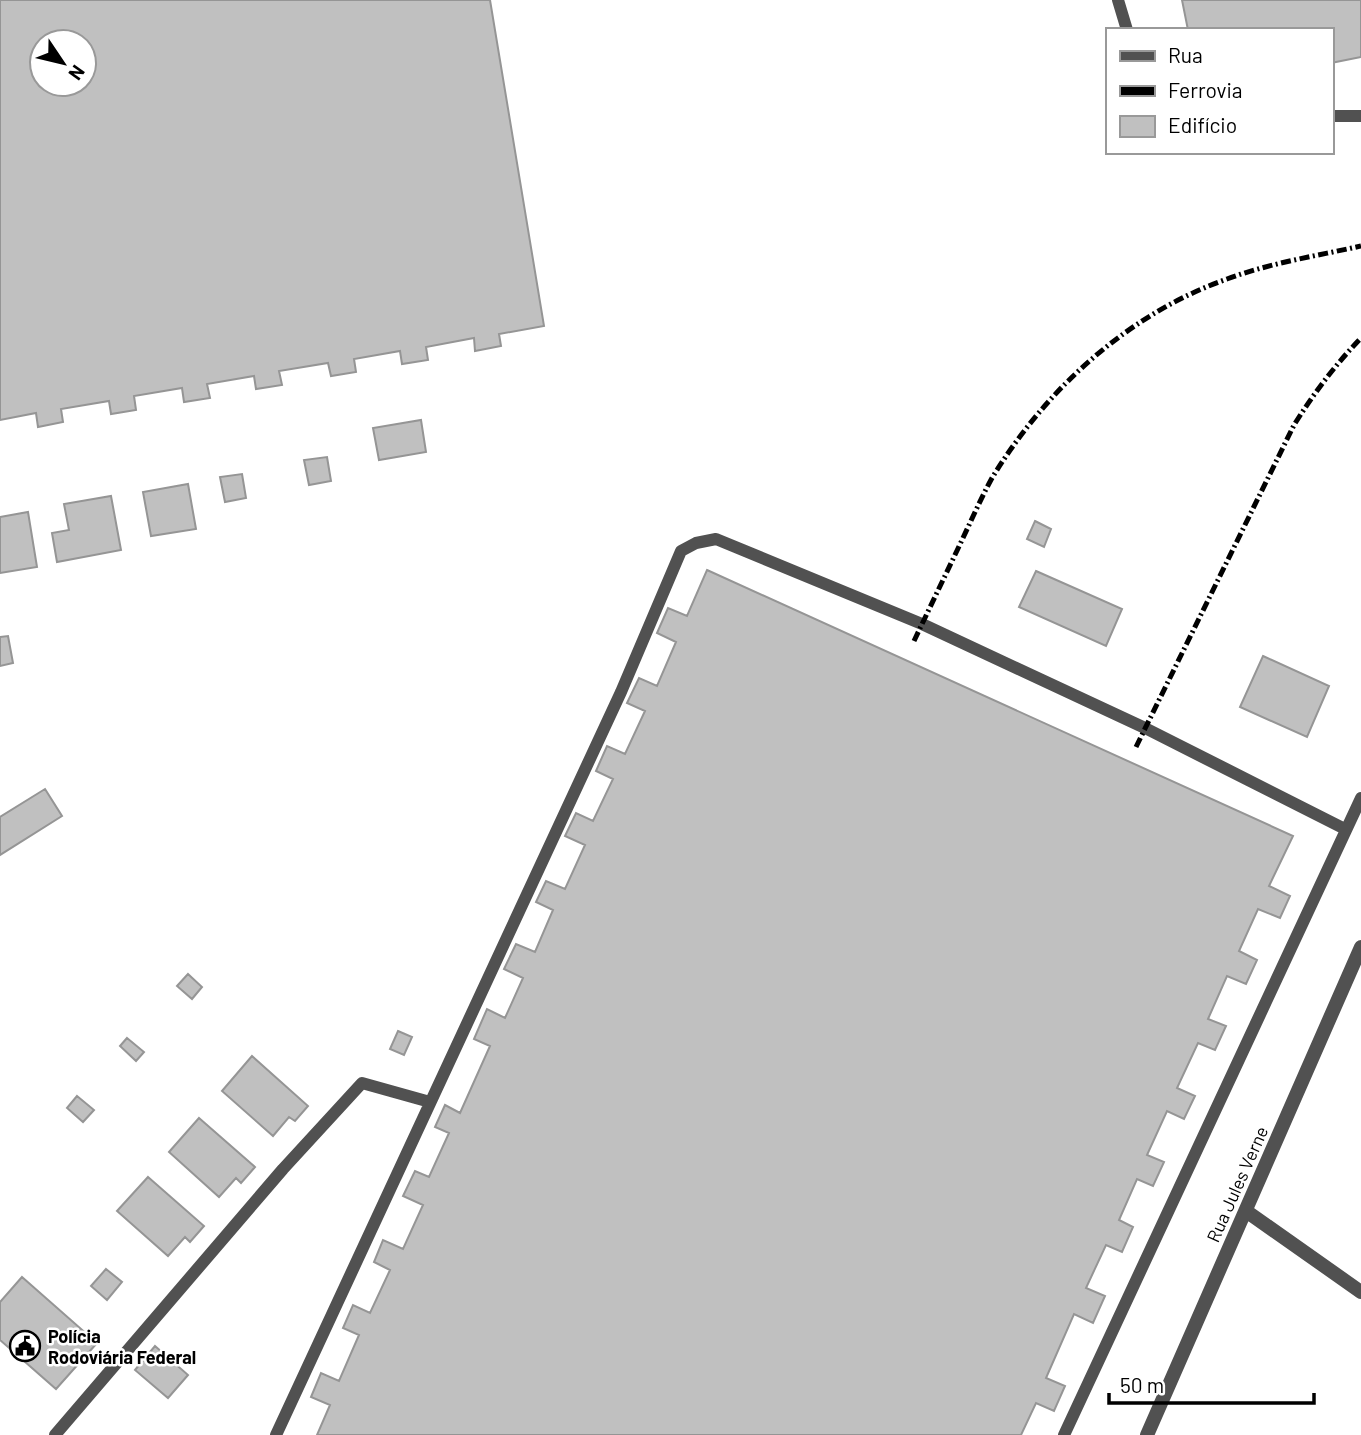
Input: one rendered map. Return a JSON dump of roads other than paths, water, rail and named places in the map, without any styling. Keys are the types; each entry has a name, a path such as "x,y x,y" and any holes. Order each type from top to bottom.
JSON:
{"street":[{"name":"Rua Jules Verne","path":"1147,1435 1361,947"},
{"path":"1246,1211 1361,1292"}],"lane":[{"path":"1118,0 1126,28"},
{"path":"1333,116 1361,116"},
{"path":"276,1435 621,692 681,551 696,543 716,539 922,624 1145,729 1345,828"},
{"path":"1064,1435 1361,798"},
{"path":"58,1434 284,1169 362,1083 430,1102"}],"railway":[{"path":"914,641 992,478 1038,414 1093,358 1156,312 1191,294 1260,268 1361,246"},
{"path":"1136,747 1294,425 1325,380 1361,338"}],"place":[{"name":"Polícia Rodoviária Federal","path":"25,1346"}]}
